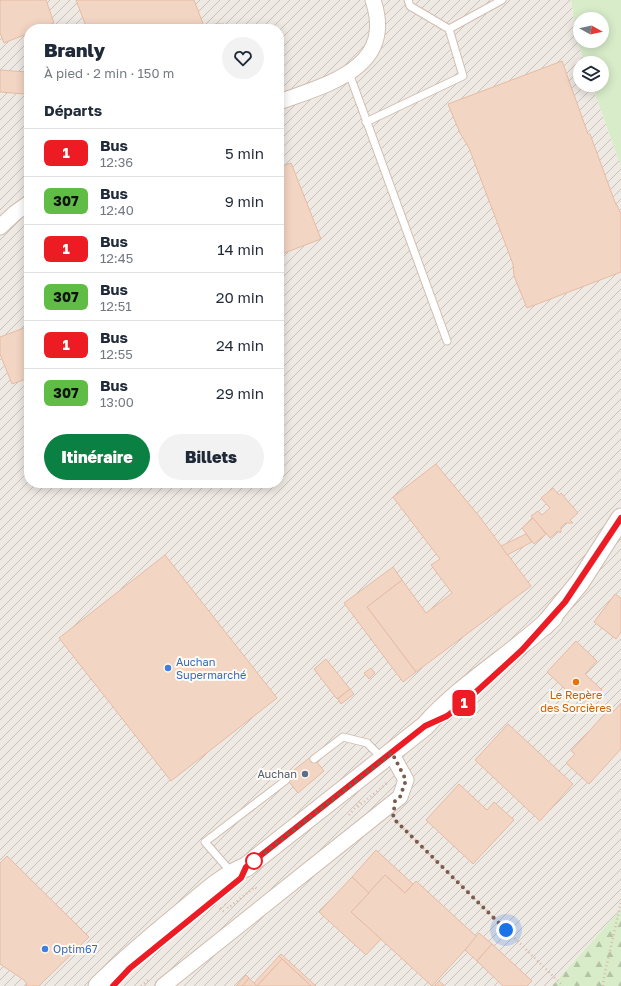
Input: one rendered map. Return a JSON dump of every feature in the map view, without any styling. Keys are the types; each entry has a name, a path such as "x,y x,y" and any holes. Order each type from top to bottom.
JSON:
{"street":[{"path":"284,100 337,81 365,59 376,44 379,25 373,0"},
{"path":"0,227 24,207"},
{"path":"98,986 146,942 239,872 425,726 447,716 465,702 517,655 553,617 580,582 621,518"},
{"path":"163,986 400,797 406,780 388,756"},
{"path":"113,986 130,968 239,872"}],"lane":[{"path":"366,122 463,76 449,29 410,6 408,0"},
{"path":"449,29 502,0"},
{"path":"349,73 447,341"},
{"path":"314,759 343,737 367,743 388,756"},
{"path":"239,872 205,842 286,780"}],"path":[{"path":"388,782 392,788 395,801 393,818 563,986"},
{"path":"225,904 228,908 255,887 259,891"},
{"path":"603,986 605,969 621,902"},
{"path":"220,908 225,914"}],"shaded area":[{"path":"0,0 571,0 573,13 573,48 580,48 583,56 573,56 573,92 594,92 621,167 621,909 552,986 0,986"}],"green space":[{"path":"571,0 621,0 621,167 594,92 609,92 609,56 583,56 580,48 609,48 609,12 573,12 573,13"},
{"path":"621,909 621,986 552,986"}],"building":[{"path":"0,0 46,0 54,23 24,24 24,35 4,43 0,33"},
{"path":"76,0 194,0 203,24 85,24"},
{"path":"562,61 588,134 590,134 616,205 621,214 621,272 527,308 514,276 513,264 469,148 460,133 448,104"},
{"path":"0,70 24,72 24,94 0,92"},
{"path":"291,163 321,239 284,253 284,165"},
{"path":"24,328 24,380 12,384 0,354 0,337"},
{"path":"436,464 479,516 531,586 416,672 367,607 402,580 426,613 452,593 431,565 440,559 393,497"},
{"path":"553,488 559,495 561,493 578,513 570,520 573,523 566,523 561,527 560,533 558,531 550,538 531,516 538,511 542,515 550,508 541,498"},
{"path":"533,518 546,534 534,544 522,528"},
{"path":"526,534 532,542 507,555 501,546"},
{"name":"Auchan Supermarché","path":"165,555 277,698 171,781 59,638"},
{"path":"393,567 402,580 367,607 416,672 403,682 344,603"},
{"path":"615,594 621,598 621,632 616,639 594,622"},
{"name":"Le Repère des Sorcières","path":"576,641 597,661 585,674 602,690 585,708 547,672"},
{"path":"326,659 350,689 337,699 314,669"},
{"path":"371,668 375,673 369,679 364,673"},
{"path":"350,689 354,694 341,704 338,699"},
{"path":"621,703 621,749 589,784 566,763 575,754 571,751 610,708 614,711"},
{"path":"508,724 573,784 540,821 475,760"},
{"name":"Auchan","path":"312,756 324,771 298,793 285,777"},
{"path":"459,784 487,810 494,802 514,820 473,864 426,820"},
{"path":"376,850 413,884 405,893 385,875 369,893 352,877"},
{"path":"7,856 89,937 39,986 26,986 27,984 24,980 0,964 0,863"},
{"path":"385,875 405,893 416,881 477,937 432,986 351,912"},
{"path":"352,877 369,893 351,912 381,939 366,955 319,912"},
{"path":"479,933 492,944 477,961 465,950"},
{"path":"492,944 532,981 527,986 503,986 477,961"},
{"path":"281,954 316,986 311,986 279,956"},
{"path":"279,956 282,959 257,986 254,983"},
{"path":"282,959 311,986 257,986"},
{"path":"246,975 249,978 242,986 236,986"},
{"path":"249,978 257,986 242,986"},
{"path":"439,981 445,986 434,986"}],"bus line":[{"name":"1","path":"113,986 130,968 241,878 246,867 425,726 447,716 497,674 522,650 565,602 598,556 621,518"}],"place":[{"name":"Auchan Supermarché","path":"168,668"},
{"name":"Le Repère des Sorcières","path":"576,682"},
{"name":"Auchan","path":"305,774"},
{"name":"Optim67","path":"45,949"}],"route":[{"path":"254,861 392,753 406,780 400,797 395,801 393,818 506,930"}]}
